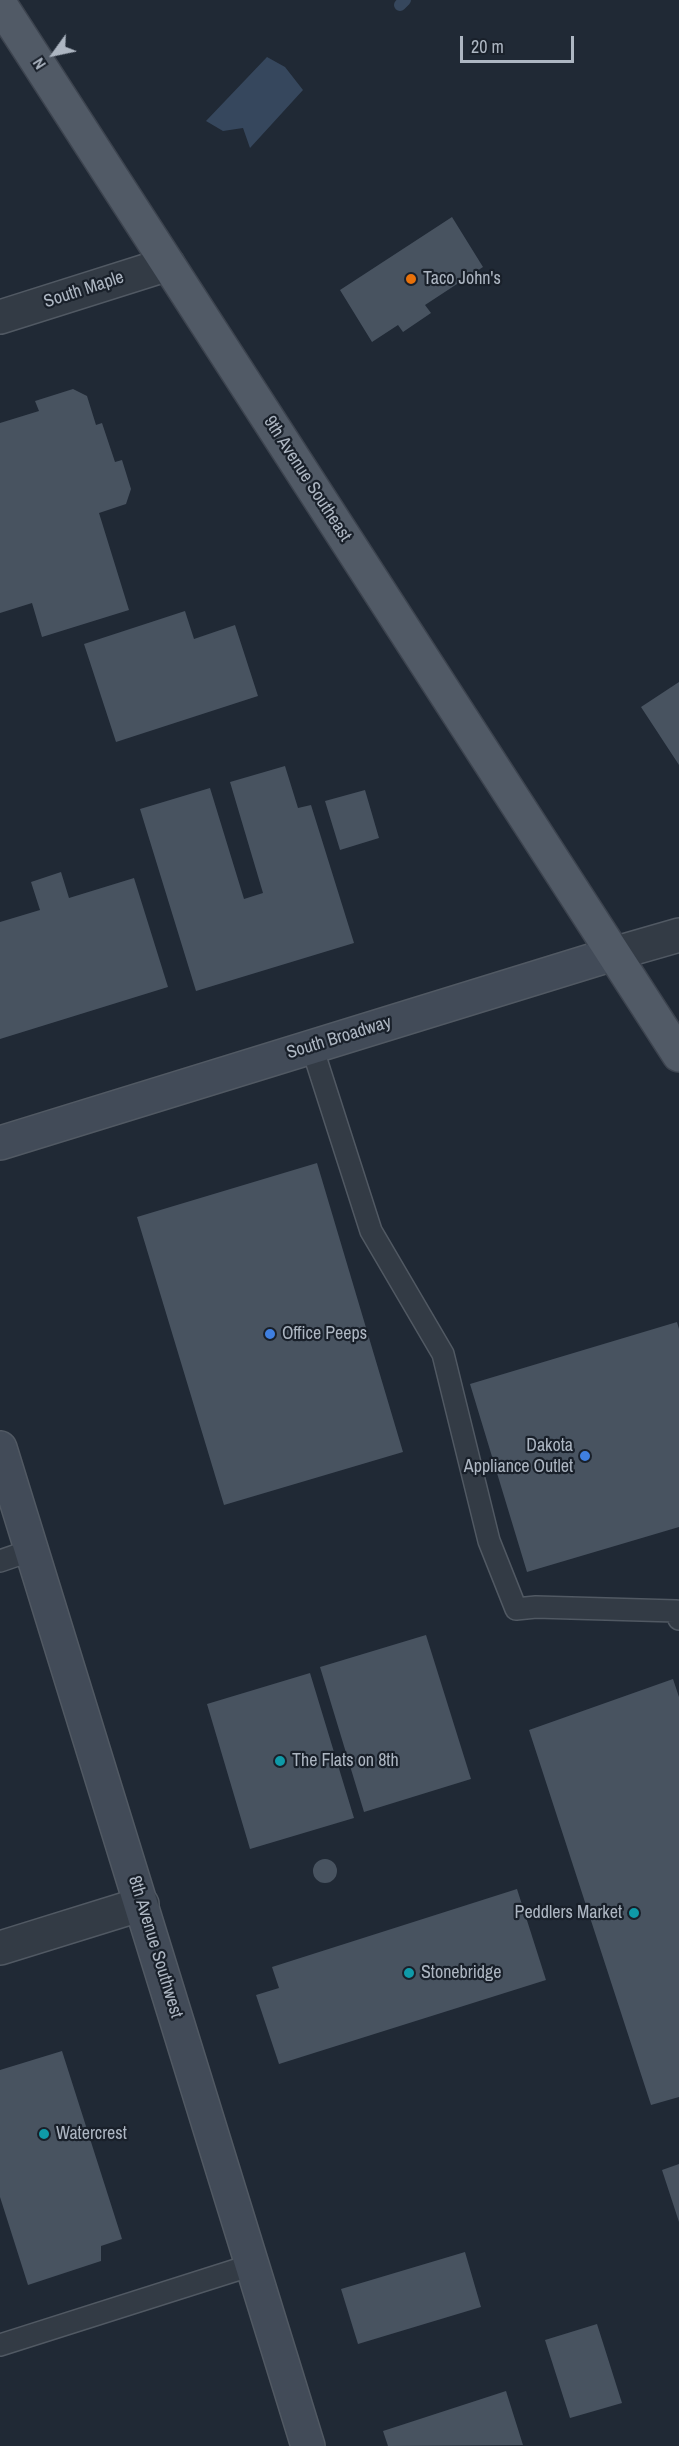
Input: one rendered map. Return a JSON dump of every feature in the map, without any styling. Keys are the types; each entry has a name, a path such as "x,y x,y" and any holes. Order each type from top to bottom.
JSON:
{"main road":[{"name":"9th Avenue Southeast","path":"0,4 679,1055"}],"street":[{"name":"South Maple","path":"0,317 168,264"},
{"name":"South Broadway","path":"0,1143 679,935"},
{"name":"8th Avenue Southwest","path":"0,1448 308,2446"},
{"path":"0,1948 142,1904"}],"lane":[{"path":"312,1047 371,1231 442,1354 489,1541 516,1609 536,1607 676,1611 679,1619"},
{"path":"0,1561 32,1551"},
{"path":"0,2345 252,2265"}],"water":[{"path":"267,57 285,67 303,90 250,148 243,128 223,131 206,121"}],"building":[{"name":"Taco John's","path":"452,217 483,267 425,305 431,313 403,332 398,325 372,342 340,290"},
{"path":"73,389 87,396 96,425 102,423 115,462 122,460 131,489 126,504 99,513 129,610 42,637 32,603 0,613 0,423 39,411 35,401"},
{"path":"185,611 194,639 235,625 258,696 116,742 84,644"},
{"path":"679,682 679,765 641,707"},
{"path":"285,766 298,808 311,805 354,943 196,991 140,809 210,788 244,899 263,893 230,782"},
{"path":"365,790 379,838 340,850 325,801"},
{"path":"61,872 69,898 134,878 168,987 0,1039 0,922 40,910 31,882"},
{"name":"Office Peeps","path":"317,1163 403,1452 224,1505 137,1217"},
{"name":"Dakota Appliance Outlet","path":"677,1322 679,1329 679,1527 527,1572 470,1384"},
{"path":"426,1635 471,1779 364,1812 320,1667"},
{"name":"The Flats on 8th","path":"310,1673 354,1818 250,1849 207,1704"},
{"name":"Peddlers Market","path":"673,1679 679,1697 679,2097 651,2105 529,1730"},
{"path":"325,1859 334,1862 337,1871 334,1880 325,1883 316,1880 313,1871 316,1862"},
{"name":"Stonebridge","path":"517,1889 546,1980 279,2064 256,1995 279,1988 272,1967"},
{"name":"Watercrest","path":"62,2051 122,2239 101,2246 101,2261 28,2285 0,2197 0,2070"},
{"path":"679,2164 679,2222 662,2170"},
{"path":"465,2252 481,2307 358,2344 341,2289"},
{"path":"597,2324 622,2403 570,2418 545,2340"},
{"path":"506,2391 523,2445 388,2446 383,2431"}],"waterway":[{"path":"400,5 405,0"}],"place":[{"name":"Taco John's","path":"411,279"},
{"name":"Office Peeps","path":"270,1334"},
{"name":"Dakota Appliance Outlet","path":"585,1456"},
{"name":"The Flats on 8th","path":"280,1761"},
{"name":"Peddlers Market","path":"634,1913"},
{"name":"Stonebridge","path":"409,1973"},
{"name":"Watercrest","path":"44,2134"}]}
